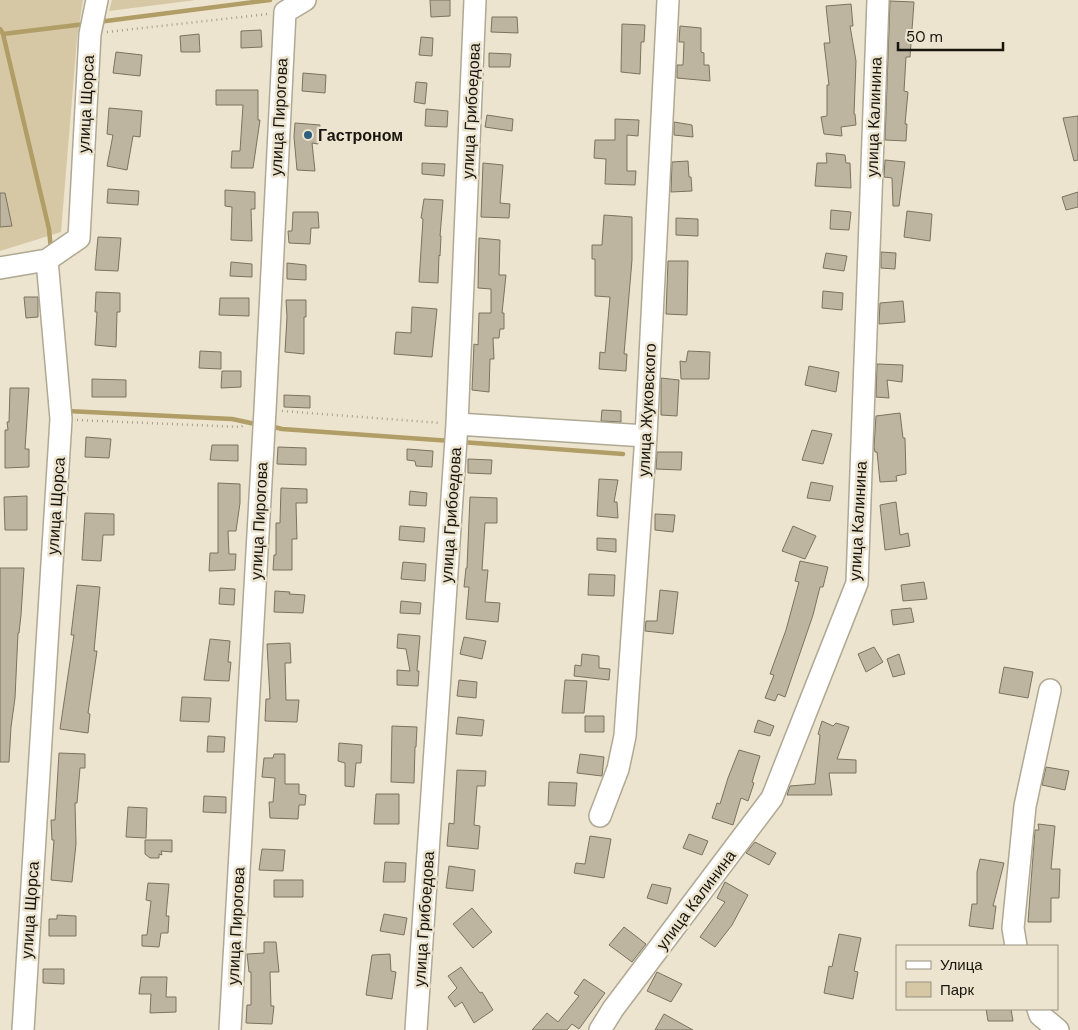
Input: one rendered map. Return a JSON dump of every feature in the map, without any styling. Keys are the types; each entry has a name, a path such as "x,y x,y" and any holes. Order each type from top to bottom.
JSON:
{"street":[{"name":"улица Щорса","path":"23,1030 61,419 47,260 79,238 90,34 97,0"},
{"path":"284,12 305,0"},
{"name":"улица Грибоедова","path":"416,1030 457,424 475,0"},
{"name":"улица Жуковского","path":"600,816 618,770 625,736 646,436 668,0"},
{"name":"улица Калинина","path":"600,1030 613,1009 772,798 857,583 878,0"},
{"name":"улица Пирогова","path":"230,1030 265,410 284,12"},
{"path":"0,268 47,260"},
{"path":"457,424 646,436"},
{"path":"1016,945 1013,928 1025,806 1050,690"},
{"path":"1038,1010 1040,1015 1058,1030"}],"path":[{"path":"90,34 284,12"}],"green space":[{"path":"0,0 83,0 77,39 61,232 0,251"},
{"path":"112,0 196,0 109,11"}],"building":[{"path":"430,0 450,0 450,16 431,17"},
{"path":"890,1 914,2 910,57 906,57 904,91 908,92 905,124 907,124 906,141 885,140"},
{"path":"851,4 853,26 850,26 856,61 854,114 856,125 841,127 842,136 824,134 821,117 827,116 827,85 829,85 824,43 830,43 826,6"},
{"path":"492,17 517,17 518,33 491,32"},
{"path":"622,24 645,25 644,42 641,42 640,74 621,72"},
{"path":"680,26 701,28 701,52 704,53 704,65 709,65 710,81 677,78 677,65 683,65 684,42 679,42"},
{"path":"261,30 262,47 241,48 241,31"},
{"path":"199,34 200,52 181,52 180,36"},
{"path":"421,37 433,38 432,56 419,55"},
{"path":"116,52 142,55 140,76 113,73"},
{"path":"489,53 511,54 510,67 489,67"},
{"path":"303,73 326,75 325,93 302,91"},
{"path":"416,82 427,83 425,104 414,102"},
{"path":"216,90 258,90 258,120 260,120 253,168 231,168 232,151 240,151 243,105 216,105"},
{"path":"109,108 142,111 140,137 133,136 127,170 107,166 113,135 107,134"},
{"path":"426,109 448,111 447,127 425,126"},
{"path":"487,115 513,119 512,131 485,127"},
{"path":"1078,116 1078,160 1074,161 1063,118"},
{"path":"615,119 639,120 638,136 627,135 627,171 636,171 635,185 605,184 606,159 594,158 595,140 615,140"},
{"path":"674,122 692,125 693,137 674,135"},
{"path":"295,123 320,125 318,144 312,143 315,171 297,170 294,137"},
{"path":"826,153 845,155 846,163 850,163 851,188 815,186 817,163 827,163"},
{"path":"885,160 905,162 899,206 893,206 892,178 884,177"},
{"path":"688,161 692,191 671,192 672,162"},
{"path":"422,163 445,164 444,176 422,174"},
{"path":"483,163 503,165 500,203 510,204 509,218 481,217"},
{"path":"108,189 139,191 138,205 107,203"},
{"path":"225,190 255,192 255,209 251,209 252,241 231,240 232,207 225,206"},
{"path":"1078,192 1078,207 1066,210 1062,197"},
{"path":"0,193 5,193 12,226 0,227"},
{"path":"424,199 443,200 438,283 419,282 423,219 421,218"},
{"path":"831,210 851,212 849,230 830,229"},
{"path":"907,211 932,214 930,241 904,237"},
{"path":"293,212 318,212 319,228 311,228 310,244 289,243 288,231 292,231"},
{"path":"604,215 632,217 632,260 624,354 627,354 626,371 599,369 600,352 605,353 610,297 595,296 595,259 592,259 592,245 602,245"},
{"path":"676,218 698,219 698,236 676,235"},
{"path":"98,237 121,238 118,271 95,270"},
{"path":"479,238 500,240 499,275 506,275 502,313 504,313 504,329 500,329 499,338 493,338 494,359 490,359 489,392 472,390 474,344 478,345 479,313 491,313 491,289 478,288"},
{"path":"881,252 896,253 895,269 881,268"},
{"path":"826,253 847,256 844,271 823,268"},
{"path":"668,261 688,261 687,315 666,314"},
{"path":"231,262 252,264 252,277 230,276"},
{"path":"287,263 306,265 306,280 287,279"},
{"path":"823,291 843,293 842,310 822,308"},
{"path":"96,292 120,293 120,312 117,312 116,347 95,345"},
{"path":"24,297 38,297 38,317 26,318"},
{"path":"220,298 249,298 249,316 219,315"},
{"path":"286,300 306,300 304,354 285,352"},
{"path":"903,301 905,322 879,324 880,303"},
{"path":"412,307 437,309 432,357 394,354 396,332 411,333"},
{"path":"200,351 221,352 221,369 199,368"},
{"path":"688,351 710,352 709,379 681,379 680,361 686,362"},
{"path":"877,364 903,365 902,382 887,380 889,398 876,397"},
{"path":"809,366 839,372 836,392 805,385"},
{"path":"222,371 241,371 241,387 221,388"},
{"path":"661,378 679,380 677,416 661,415"},
{"path":"92,379 126,380 126,397 92,397"},
{"path":"10,388 29,388 25,449 29,449 29,467 5,468 5,430 8,430 7,422 9,422"},
{"path":"284,395 310,396 310,408 284,407"},
{"path":"602,410 621,411 621,422 601,421"},
{"path":"900,413 903,438 905,438 906,474 896,476 897,481 880,482 877,452 875,452 874,447 876,416"},
{"path":"812,430 832,434 823,464 802,460"},
{"path":"86,437 111,439 109,458 85,457"},
{"path":"212,445 238,445 238,461 210,460"},
{"path":"278,447 306,448 306,465 277,464"},
{"path":"407,449 433,451 432,467 416,466 415,461 407,460"},
{"path":"657,452 682,452 681,470 656,469"},
{"path":"468,459 492,460 491,474 468,473"},
{"path":"599,479 618,480 614,502 617,502 618,518 597,516"},
{"path":"811,482 833,486 830,501 807,498"},
{"path":"218,483 240,484 240,503 236,531 228,531 229,554 236,554 235,570 209,571 210,553 218,553"},
{"path":"281,488 307,489 307,503 296,503 297,539 292,539 292,570 273,570 274,555 276,555 276,523 280,523"},
{"path":"410,491 427,493 426,506 409,505"},
{"path":"27,496 27,530 5,530 4,497"},
{"path":"470,497 497,498 497,523 485,523 482,570 488,570 485,602 500,603 498,622 466,619 469,587 464,587 467,568"},
{"path":"896,502 900,535 908,533 910,546 885,550 880,505"},
{"path":"85,513 114,514 114,535 103,535 101,561 82,560"},
{"path":"655,514 675,515 673,532 655,530"},
{"path":"400,526 425,528 424,542 399,540"},
{"path":"793,526 816,536 805,559 782,551"},
{"path":"597,538 616,539 616,552 597,550"},
{"path":"800,561 828,567 823,587 820,587 813,615 785,697 778,694 775,701 765,698 774,675 770,674 786,630 799,582 795,581"},
{"path":"403,562 426,564 425,581 401,579"},
{"path":"0,568 24,568 9,762 0,762"},
{"path":"589,574 615,575 614,596 588,595"},
{"path":"924,582 927,599 903,601 901,585"},
{"path":"77,585 100,587 94,651 97,651 88,713 90,714 88,733 60,729 74,635 71,635"},
{"path":"220,588 235,589 234,605 219,604"},
{"path":"660,590 678,592 673,634 645,631 646,621 657,621"},
{"path":"275,591 305,595 303,613 274,612"},
{"path":"401,601 421,603 420,614 400,613"},
{"path":"911,608 914,622 893,625 891,610"},
{"path":"398,634 420,636 417,671 419,671 418,686 397,685 397,670 410,671 406,649 397,648"},
{"path":"464,637 486,641 482,659 460,654"},
{"path":"210,639 230,641 228,662 231,662 229,681 204,680"},
{"path":"290,643 291,663 285,663 286,700 299,700 297,722 265,721 266,699 270,699 267,644"},
{"path":"874,647 883,662 866,672 858,654"},
{"path":"582,654 599,656 599,668 610,669 609,680 574,676 575,665 581,666"},
{"path":"899,654 905,674 893,677 887,659"},
{"path":"1004,667 1033,672 1028,698 999,693"},
{"path":"459,680 477,682 476,698 457,696"},
{"path":"565,680 587,681 584,713 562,713"},
{"path":"182,697 211,698 209,722 180,721"},
{"path":"585,716 604,716 604,732 585,732"},
{"path":"458,717 484,720 482,736 456,734"},
{"path":"758,720 774,726 770,736 754,732"},
{"path":"822,721 833,726 836,723 849,727 837,759 856,760 856,773 829,773 832,795 787,795 790,786 815,784 820,735 818,734"},
{"path":"392,726 417,727 414,783 391,782"},
{"path":"208,736 225,737 224,752 207,752"},
{"path":"339,743 362,745 361,763 356,763 354,787 345,786 345,763 338,761"},
{"path":"739,750 760,756 748,801 741,798 733,825 712,818 717,803 720,804"},
{"path":"59,753 85,754 85,768 80,768 77,803 75,803 76,844 72,882 51,880 54,840 52,840 51,820 55,820"},
{"path":"274,754 285,754 285,784 299,784 299,794 306,795 305,805 299,805 298,819 270,818 269,802 273,802 275,778 262,777 264,758 273,758"},
{"path":"580,754 604,757 602,776 577,773"},
{"path":"1046,767 1069,771 1065,790 1042,785"},
{"path":"457,770 486,771 485,786 477,786 474,825 480,826 478,849 447,846 449,823 454,824"},
{"path":"549,782 577,783 575,806 548,805"},
{"path":"376,794 399,794 399,824 374,824"},
{"path":"204,796 226,797 226,813 203,812"},
{"path":"128,807 147,808 146,838 126,837"},
{"path":"1038,824 1055,826 1051,869 1060,869 1059,898 1051,898 1051,922 1028,922 1035,830 1039,830"},
{"path":"689,834 708,841 702,855 683,848"},
{"path":"590,836 611,839 604,878 574,873 576,863 585,864"},
{"path":"145,840 172,840 172,852 161,851 162,855 159,854 159,858 150,858 145,854"},
{"path":"755,842 776,853 769,865 746,853"},
{"path":"262,849 285,850 283,871 259,870"},
{"path":"980,859 1004,863 993,906 996,906 993,929 969,926 972,904 977,904 977,872"},
{"path":"385,862 406,863 405,882 383,882"},
{"path":"449,866 475,870 473,891 446,888"},
{"path":"274,880 303,880 303,897 274,897"},
{"path":"725,882 748,895 732,925 715,947 700,937 725,902 717,898"},
{"path":"148,883 169,884 166,916 169,916 168,933 161,933 159,947 142,946 142,935 147,935 151,901 146,900"},
{"path":"652,884 671,888 667,904 647,898"},
{"path":"472,908 492,932 473,948 453,924"},
{"path":"384,914 407,918 404,935 380,931"},
{"path":"57,915 76,916 76,936 49,936 49,919 57,919"},
{"path":"624,927 646,944 632,962 609,945"},
{"path":"839,934 861,938 854,971 858,972 853,999 824,993 829,966 832,967"},
{"path":"264,942 276,942 279,972 270,972 271,1006 274,1006 272,1024 246,1023 247,1005 251,1005 251,972 249,972 247,954 264,953"},
{"path":"390,954 391,971 396,972 392,999 366,995 372,955"},
{"path":"461,967 480,993 482,992 493,1010 474,1023 462,1002 455,1007 448,997 457,988 448,976"},
{"path":"43,969 64,969 64,984 43,983"},
{"path":"657,972 682,984 671,1002 647,991"},
{"path":"141,977 167,977 166,997 176,997 176,1012 150,1013 151,994 139,994"},
{"path":"584,979 605,993 579,1029 572,1024 567,1030 532,1030 547,1013 558,1022 579,996 574,993"},
{"path":"986,1010 1011,1010 1013,1021 988,1021"},
{"path":"664,1014 693,1030 655,1030"}],"waterway":[{"path":"98,22 270,0"},
{"path":"0,29 3,34 85,24"},
{"path":"3,34 49,229 51,250"},
{"path":"67,409 67,411 232,419 260,425"},
{"path":"270,426 282,429 451,441"},
{"path":"461,442 623,454"}],"place":[{"name":"Гастроном","path":"308,135"}]}
